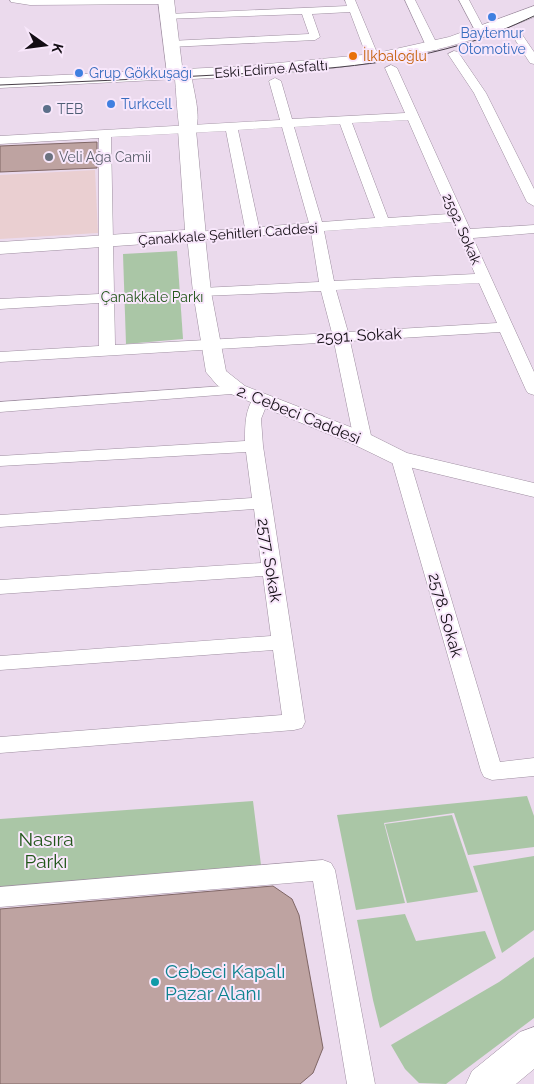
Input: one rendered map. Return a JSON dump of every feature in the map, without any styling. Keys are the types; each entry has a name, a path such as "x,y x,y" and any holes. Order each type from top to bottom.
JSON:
{"main road":[{"name":"2. Cebeci Caddesi","path":"166,0 170,44 179,80 179,118 187,130 196,236"},
{"name":"Eski Edirne Asfaltı","path":"0,94 179,80 374,60 433,48 482,34 534,11"},
{"name":"Eski Edirne Asfaltı","path":"0,83 179,80 275,81 391,68 483,48 534,26"},
{"name":"Çanakkale Şehitleri Caddesi","path":"0,248 196,236"},
{"path":"486,1084 534,1045"}],"street":[{"path":"16,0 30,2 166,0"},
{"path":"410,0 433,48"},
{"path":"464,0 482,34"},
{"path":"168,17 306,11 352,5 374,60"},
{"path":"170,44 315,37 306,11"},
{"path":"516,35 534,38"},
{"path":"516,35 534,60"},
{"path":"454,54 480,93 534,202"},
{"name":"2592. Sokak","path":"391,68 534,390"},
{"path":"275,81 317,228 327,285 341,336 363,440"},
{"path":"0,140 412,116"},
{"path":"345,120 383,222"},
{"path":"231,127 253,232"},
{"path":"105,135 107,350"},
{"name":"Çanakkale Şehitleri Caddesi","path":"196,236 456,218"},
{"path":"464,234 534,229"},
{"name":"2. Cebeci Caddesi","path":"196,236 202,292 216,372 224,381 238,390 363,440 400,458 534,490"},
{"path":"202,292 484,278"},
{"path":"0,304 106,298"},
{"name":"2591. Sokak","path":"0,357 506,327"},
{"path":"0,407 238,390"},
{"name":"2577. Sokak","path":"261,399 253,419 254,446 261,503 284,642 294,722"},
{"path":"0,461 254,446"},
{"name":"2578. Sokak","path":"400,458 492,771"},
{"path":"0,521 261,503"},
{"path":"0,587 272,569"},
{"path":"0,664 284,642"},
{"path":"0,745 294,722"},
{"path":"492,771 534,767"},
{"path":"0,897 323,870 361,1084"}],"shaded area":[{"path":"95,170 98,233 0,239 0,175"}],"green space":[{"name":"Çanakkale Parkı","path":"177,251 183,339 126,344 123,254"},
{"path":"527,796 534,816 534,847 468,855 454,813 384,823 405,903 356,910 337,815"},
{"name":"Nasıra Parkı","path":"253,801 261,865 0,888 0,819"},
{"path":"452,815 478,892 407,903 385,824"},
{"path":"534,856 534,930 502,953 473,866"},
{"path":"405,914 416,941 485,931 496,958 380,1028 357,920"},
{"path":"534,957 534,1018 446,1084 419,1083 405,1069 391,1045 499,982"}],"building":[{"name":"Veli Ağa Camii","path":"97,142 97,168 0,172 0,146"},
{"name":"Cebeci Kapalı Pazar Alanı","path":"273,886 292,899 299,915 323,1048 313,1073 300,1084 0,1084 0,909"}],"tram line":[{"path":"0,85 278,72 370,64 430,53 460,45 489,36 534,16"}],"place":[{"name":"Baytemur Otomotive","path":"492,17"},
{"name":"İlkbaloğlu","path":"353,56"},
{"name":"Grup Gökkuşağı","path":"79,73"},
{"name":"Turkcell","path":"111,104"},
{"name":"TEB","path":"47,109"},
{"name":"Veli Ağa Camii","path":"49,157"},
{"name":"Cebeci Kapalı Pazar Alanı","path":"155,982"}]}
